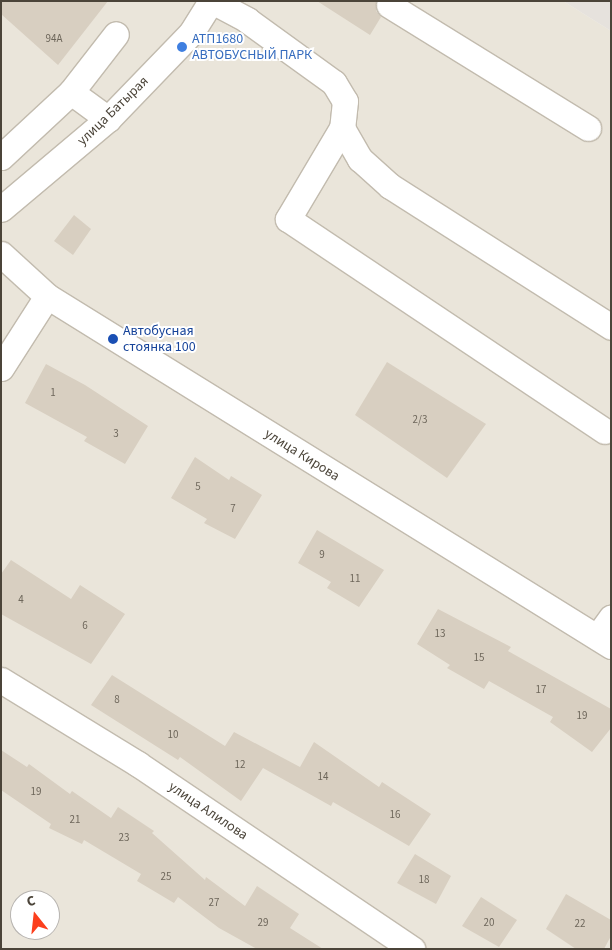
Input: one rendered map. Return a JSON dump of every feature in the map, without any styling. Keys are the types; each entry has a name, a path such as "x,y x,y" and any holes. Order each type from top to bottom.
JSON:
{"street":[{"name":"улица Батырая","path":"1,209 108,119 190,33 211,1"},
{"path":"211,1 247,20 334,83 346,101 342,128 288,220 605,430"},
{"path":"388,5 588,128"},
{"path":"1,157 71,92 116,34"},
{"path":"71,92 108,119"},
{"path":"342,128 360,159 390,186 611,327"},
{"name":"улица Кирова","path":"1,254 47,296 606,633"},
{"path":"1,368 47,296"},
{"name":"улица Алилова","path":"1,680 138,764 412,949"}],"shaded area":[{"path":"1,1 563,1 611,31 611,949 1,949"},
{"path":"563,1 611,1 611,31"}],"building":[{"path":"1,1 108,1 58,65 1,14"},
{"path":"317,1 376,1 376,11 381,17 370,35"},
{"path":"74,215 91,229 73,255 54,241"},
{"path":"387,362 486,424 447,478 355,415"},
{"path":"46,364 85,385 148,426 125,464 84,441 87,437 25,403"},
{"path":"195,457 229,480 231,476 262,495 235,539 204,523 207,519 171,498"},
{"path":"317,530 384,570 359,607 327,588 331,582 298,563"},
{"path":"11,560 71,599 80,585 125,614 91,664 1,614 1,574"},
{"path":"438,609 511,647 508,651 611,709 611,728 592,752 550,722 553,717 489,681 484,689 447,668 450,665 417,644"},
{"path":"112,675 225,746 234,732 300,767 314,742 379,787 382,782 431,814 409,846 333,802 331,806 263,768 241,801 180,757 178,760 91,705"},
{"path":"1,750 27,767 29,764 70,794 72,791 111,818 118,807 154,831 152,833 205,880 206,877 245,906 257,886 299,914 290,928 323,949 257,949 219,928 178,897 174,903 137,881 141,874 84,840 82,844 49,828 51,824 1,790"},
{"path":"415,854 451,876 436,904 397,883"},
{"path":"566,894 611,920 611,936 604,949 576,949 546,929"},
{"path":"481,897 517,920 499,947 462,926"}],"place":[{"name":"АТП1680 АВТОБУСНЫЙ ПАРК","path":"182,47"},
{"name":"Автобусная стоянка 100","path":"113,339"}]}
